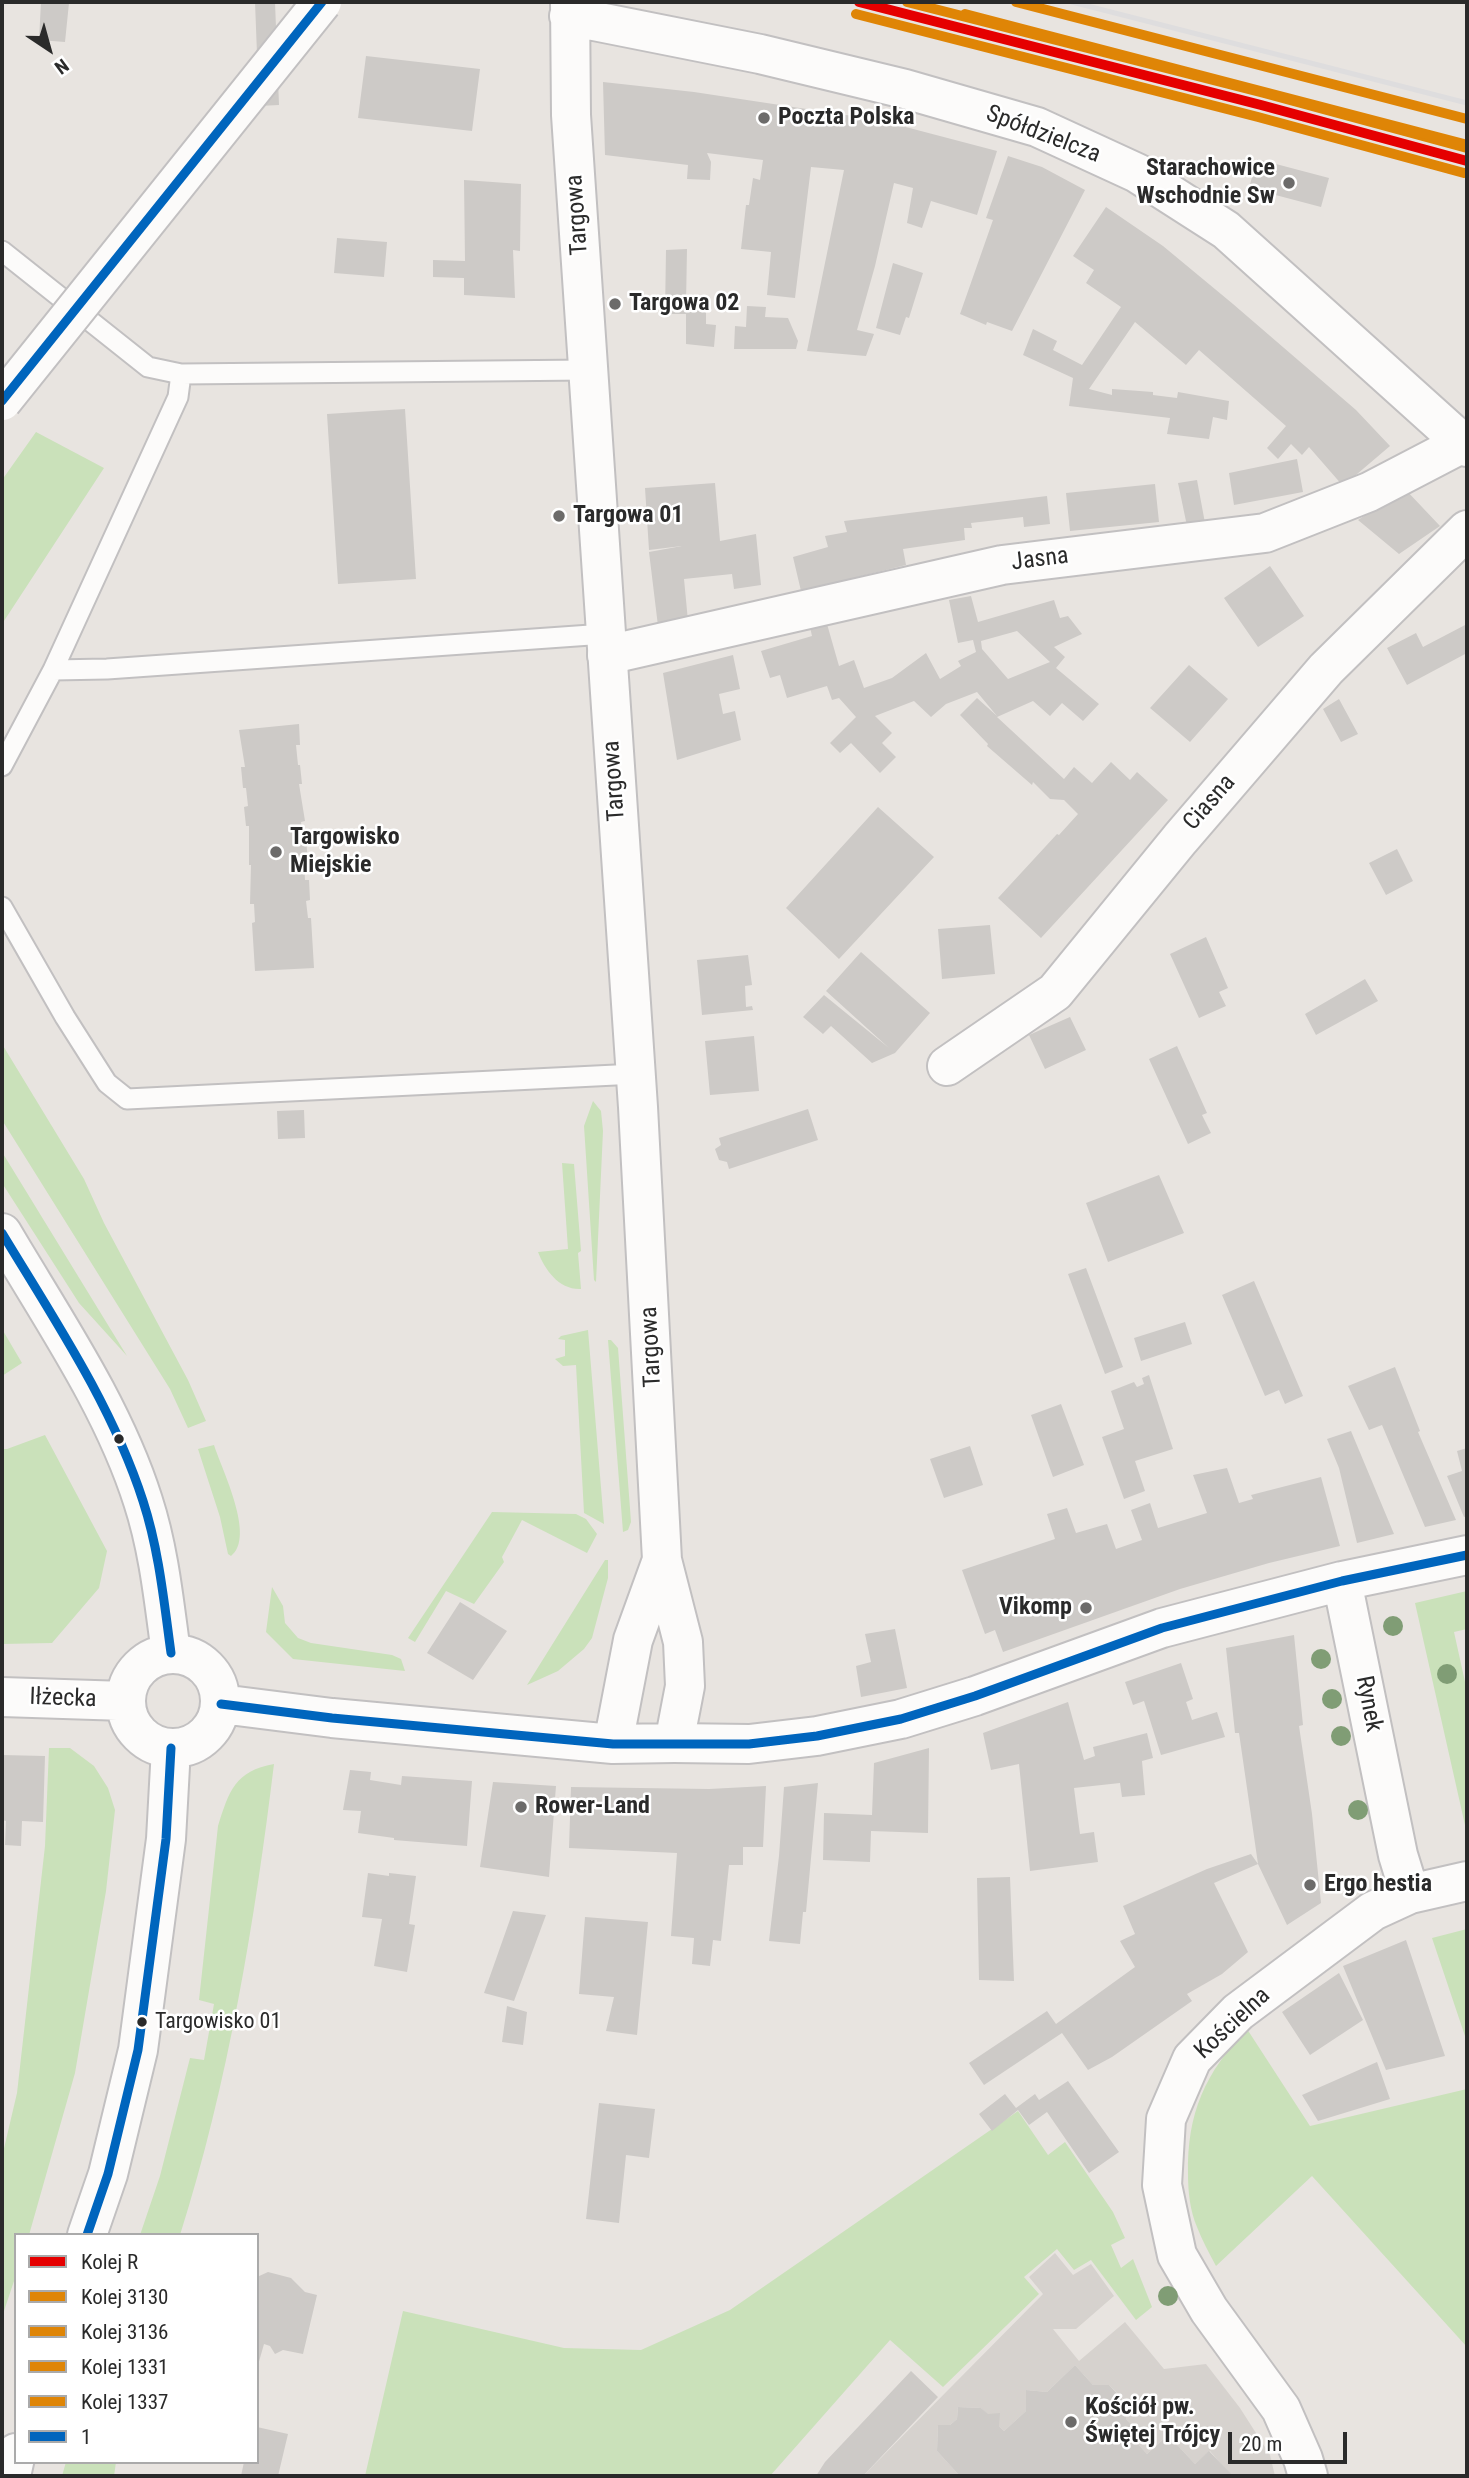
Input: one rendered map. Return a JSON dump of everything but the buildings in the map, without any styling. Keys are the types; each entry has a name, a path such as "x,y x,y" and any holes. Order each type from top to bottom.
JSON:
{"street":[{"path":"2,401 323,2"},
{"name":"Targowa","path":"570,9 571,115 636,1074 662,1560 683,1642 685,1686 674,1743"},
{"name":"Spółdzielcza","path":"570,9 905,89 1037,127 1137,173 1226,230 1465,445"},
{"name":"Jasna","path":"606,645 1002,565 1265,533 1369,492 1465,445"},
{"name":"Ciasna","path":"947,1066 1055,992 1180,839 1326,668 1467,530"},
{"path":"2,1233 120,1438 153,1536 171,1653"},
{"path":"221,1704 612,1744 750,1744 817,1736 901,1719 975,1696 1162,1628 1342,1581 1467,1555"},
{"name":"Targowa","path":"612,1744 633,1640 662,1560"},
{"name":"Rynek","path":"1342,1581 1398,1856 1410,1894"},
{"path":"171,1653 184,1654 203,1663 217,1682 221,1704 216,1721 203,1738 183,1747 171,1748 143,1738 130,1722 125,1701 130,1680 143,1664 162,1654 171,1653"},
{"name":"Iłżecka","path":"2,1697 125,1701"},
{"path":"88,2233 108,2174 138,2050 166,1839 171,1748"},
{"path":"1410,1894 1467,1881"},
{"name":"Kościelna","path":"1308,2476 1281,2409 1209,2311 1177,2255 1163,2185 1166,2119 1192,2059 1238,2012 1374,1911 1410,1894"}],"lane":[{"path":"2,251 148,367 181,374 588,370"},
{"path":"2,766 52,670 178,397 181,374"},
{"path":"52,670 606,645"},
{"path":"2,907 65,1017 107,1083 127,1099 636,1074"}],"green space":[{"path":"36,432 104,468 2,624 2,480"},
{"path":"2,1044 84,1179 104,1223 188,1380 206,1421 188,1428 170,1389 2,1120"},
{"path":"593,1101 601,1111 603,1131 596,1282 584,1126"},
{"path":"2,1152 127,1356 79,1303 2,1183"},
{"path":"562,1163 574,1164 581,1251 578,1253 581,1289 566,1286 554,1278 538,1252 568,1249"},
{"path":"2,1329 22,1363 2,1376"},
{"path":"588,1330 604,1524 584,1513 576,1365 563,1366 555,1359 565,1356 565,1340 558,1339 561,1336"},
{"path":"608,1340 618,1348 631,1522 628,1530 623,1532"},
{"path":"45,1435 107,1551 99,1588 52,1643 2,1644 2,1449"},
{"path":"214,1445 239,1519 238,1547 231,1556 228,1554 220,1517 198,1449"},
{"path":"492,1512 576,1514 586,1519 597,1534 587,1553 522,1520 502,1557 504,1562 474,1604 446,1591 415,1642 408,1638"},
{"path":"605,1560 608,1560 608,1578 592,1638 584,1649 558,1671 527,1685"},
{"path":"272,1587 283,1606 285,1623 298,1638 311,1643 392,1655 401,1659 405,1671 293,1659 266,1632"},
{"path":"1467,1591 1467,1629 1454,1632 1467,1691 1467,1834 1415,1603"},
{"path":"49,1748 70,1748 94,1766 108,1788 115,1810 106,1891 75,2073 30,2233 14,2233 14,2281 2,2317 2,2157 17,2093 45,1846"},
{"path":"274,1764 249,1942 212,2120 181,2233 141,2233 160,2176 190,2058 204,2060 214,2004 199,2000 218,1826 236,1784 242,1777 261,1767"},
{"path":"1467,1929 1467,2042 1432,1938"},
{"path":"1247,2029 1310,2126 1467,2089 1467,2347 1312,2176 1216,2266 1199,2232 1191,2208 1188,2174 1191,2132 1201,2095 1210,2078 1232,2045"},
{"path":"1018,2111 1048,2155 1065,2142 1113,2212 1125,2238 1111,2245 1121,2268 1133,2259 1152,2307 1136,2320 1091,2260 1074,2270 1057,2249 1024,2277 1039,2294 943,2387 890,2340 770,2476 365,2476 403,2311 564,2348 641,2350 730,2310"},
{"path":"65,2464 116,2464 114,2476 62,2476"}],"shaded area":[{"path":"1055,2253 1073,2275 1091,2264 1114,2296 1076,2329 1053,2329 1079,2361 1125,2322 1164,2369 1206,2364 1240,2408 1270,2455 1275,2476 1231,2476 1210,2451 1195,2464 1168,2435 1147,2454 1138,2444 1143,2440 1126,2419 1127,2403 1109,2385 1093,2385 1075,2365 1047,2392 1026,2390 1026,2411 1004,2431 981,2408 958,2407 957,2419 950,2425 938,2425 937,2451 958,2474 956,2476 863,2476 1043,2294 1029,2277"}],"railway":[{"path":"1072,2 1467,103"}],"rail line":[{"name":"R","path":"859,2 1467,161"},
{"name":"3136","path":"907,2 1467,148"},
{"name":"1337","path":"1016,2 1467,119"},
{"name":"3130","path":"856,14 1464,173"},
{"name":"1331","path":"965,14 1464,144"}],"transit line":[{"name":"1","path":"2,401 322,2"},
{"name":"1","path":"2,1233 80,1363 130,1465 153,1538 171,1653"},
{"name":"1","path":"221,1704 332,1718 613,1744 749,1744 817,1736 901,1719 975,1696 1162,1628 1342,1581 1467,1555"},
{"name":"1","path":"88,2233 108,2174 138,2050 166,1839 171,1748"}],"place":[{"name":"Poczta Polska","path":"764,118"},
{"name":"Starachowice Wschodnie Sw","path":"1289,183"},
{"name":"Targowa 02","path":"615,304"},
{"name":"Targowa 01","path":"559,516"},
{"name":"Targowisko Miejskie","path":"276,852"},
{"name":"Vikomp","path":"1086,1608"},
{"name":"Rower-Land","path":"521,1807"},
{"name":"Ergo hestia","path":"1310,1885"},
{"name":"Targowisko 01","path":"142,2022"},
{"name":"Kościół pw. Świętej Trójcy","path":"1071,2422"}]}
